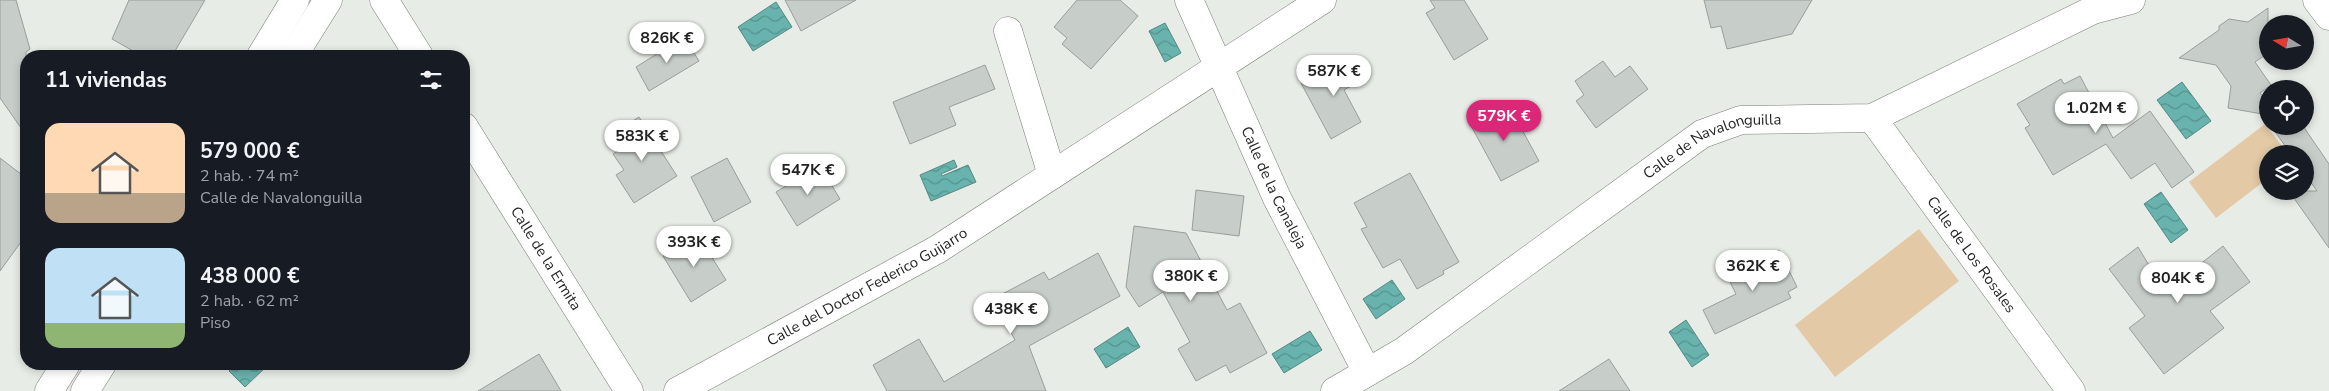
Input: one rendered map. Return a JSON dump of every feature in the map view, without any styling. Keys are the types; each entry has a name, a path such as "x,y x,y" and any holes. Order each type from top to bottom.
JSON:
{"main road":[{"path":"265,50 295,0"},
{"path":"297,50 328,0"},
{"path":"384,0 415,50"},
{"name":"Calle de la Canaleja","path":"1188,0 1220,67 1277,198 1352,384"},
{"name":"Calle del Doctor Federico Guijarro","path":"678,391 938,249 1322,0"},
{"name":"Calle de Navalonguilla","path":"1352,384 1412,345 1702,134 1741,120 1872,118 2090,5 2131,0"},
{"path":"2318,0 2329,16"},
{"path":"1008,31 1052,175"},
{"name":"Calle de Los Rosales","path":"1872,118 2071,391"},
{"name":"Calle de la Ermita","path":"470,137 629,391"},
{"path":"49,391 62,370"},
{"path":"85,391 98,370"}],"shaded area":[{"path":"2259,129 2259,135 2273,135 2281,145 2259,145 2259,185 2216,218 2189,182"},
{"path":"1919,229 1959,281 1835,377 1795,325"}],"water":[{"path":"776,2 792,27 753,51 738,27"},
{"path":"1165,23 1181,53 1165,62 1149,31"},
{"path":"2182,82 2211,121 2186,139 2157,100"},
{"path":"954,160 957,167 941,174 942,176 968,165 976,182 931,201 920,175"},
{"path":"2161,192 2188,230 2171,243 2144,204"},
{"path":"1392,280 1405,299 1376,319 1363,299"},
{"path":"1686,320 1709,355 1692,367 1669,332"},
{"path":"1128,327 1140,347 1106,368 1094,349"},
{"path":"1310,331 1322,350 1284,373 1272,354"},
{"path":"230,370 263,370 245,387"}],"building":[{"path":"0,0 16,0 30,49 20,50 20,126 0,98"},
{"path":"129,0 205,0 176,50 131,50 112,39"},
{"path":"785,0 856,0 801,31"},
{"path":"1077,0 1120,0 1138,16 1091,69 1062,44 1067,38 1054,27"},
{"path":"1430,0 1464,0 1488,39 1454,60 1426,13 1435,8"},
{"path":"1704,0 1812,0 1792,34 1727,49 1721,26 1711,28"},
{"path":"2268,8 2268,15 2259,15 2259,59 2255,62 2268,80 2259,80 2259,113 2228,108 2231,86 2216,65 2179,58 2219,30 2219,26 2229,19 2248,22"},
{"path":"684,37 699,61 649,91 636,67"},
{"path":"1350,57 1362,80 1344,90 1361,122 1331,139 1301,83"},
{"path":"1603,61 1615,77 1630,66 1648,89 1596,128 1576,101 1584,95 1575,81"},
{"path":"985,65 995,89 949,107 956,125 910,144 893,102"},
{"path":"2080,76 2113,138 2150,111 2194,172 2172,188 2155,163 2131,179 2106,144 2053,175 2025,128 2030,125 2017,104 2061,79 2064,84"},
{"path":"1507,102 1539,161 1501,181 1469,122"},
{"path":"639,117 677,176 634,203 616,175 624,170 613,154 627,145 617,131"},
{"path":"2277,135 2309,135 2329,164 2329,248 2295,200 2314,200 2314,191 2317,191 2314,187 2314,145 2285,145"},
{"path":"0,158 20,173 20,243 0,271"},
{"path":"727,158 751,202 714,222 691,177"},
{"path":"820,166 840,199 797,226 776,192"},
{"path":"1410,173 1459,262 1443,271 1444,274 1417,289 1400,259 1383,268 1361,229 1367,227 1354,203"},
{"path":"1196,190 1244,196 1239,236 1192,230"},
{"path":"1134,226 1186,233 1227,310 1240,303 1267,353 1230,373 1226,365 1196,381 1178,349 1190,342 1163,292 1139,307 1126,287"},
{"path":"698,235 726,280 691,302 663,256"},
{"path":"2223,246 2250,282 2210,311 2224,328 2164,374 2129,328 2145,316 2109,269 2138,247 2165,292"},
{"path":"1779,250 1797,287 1788,292 1791,298 1715,334 1703,310 1736,294 1728,278 1751,266 1749,264"},
{"path":"1098,253 1120,296 1029,346 1046,391 887,391 873,365 919,339 944,382 1015,340 993,299 1044,272 1049,280"},
{"path":"539,354 561,391 478,391"},
{"path":"1609,359 1630,391 1559,391"}]}
